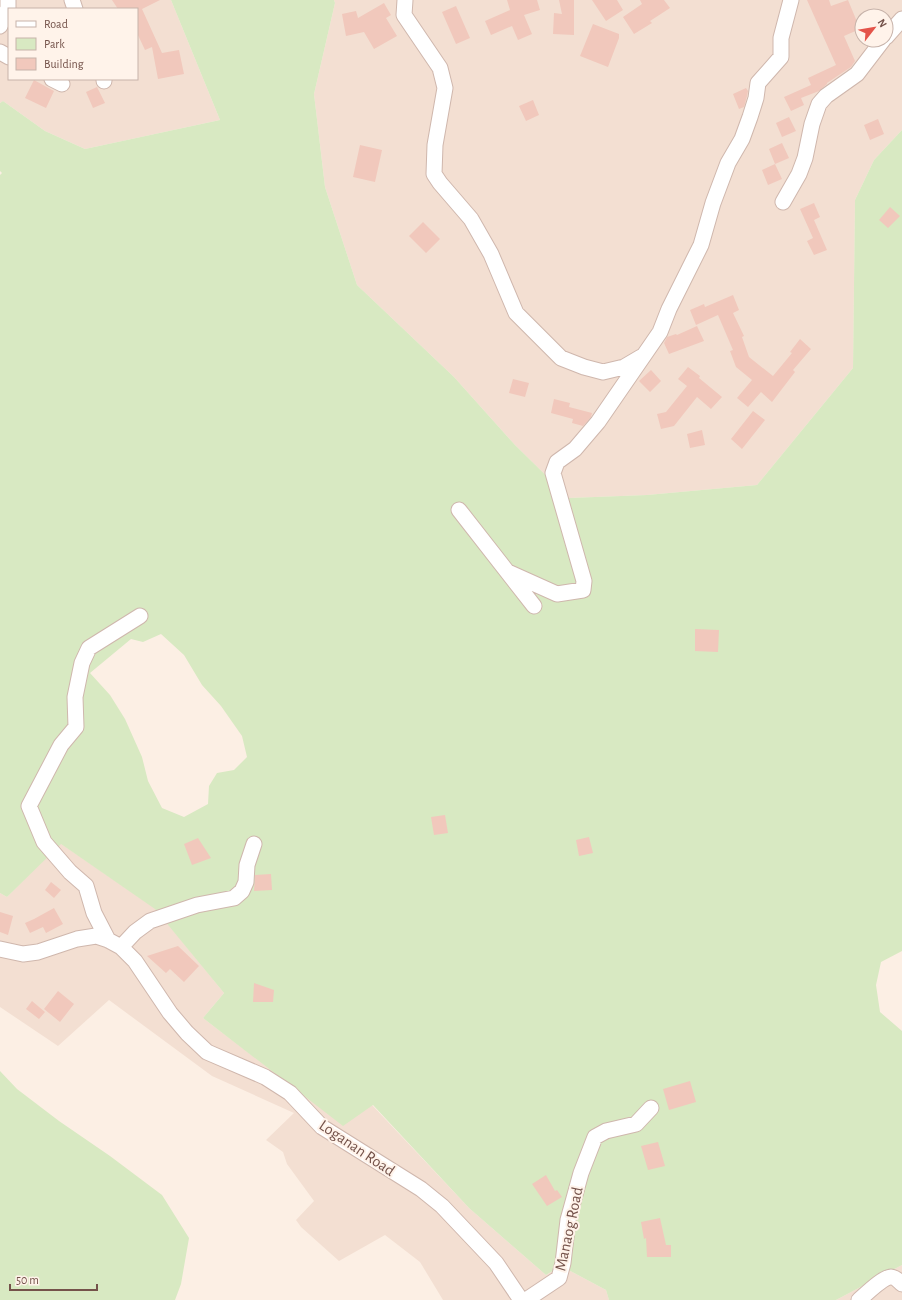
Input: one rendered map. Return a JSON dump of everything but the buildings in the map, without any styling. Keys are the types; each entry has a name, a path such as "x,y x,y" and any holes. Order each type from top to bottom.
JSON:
{"street":[{"path":"405,0 404,15 440,68 445,88 435,145 434,174 471,219 491,254 516,313 562,358 584,366 603,372 624,367 645,355"},
{"path":"508,572 557,594 583,590 584,581 553,473 557,462 575,449 598,422 660,332 669,309 701,244 715,196 728,163 742,139 750,117 756,98 758,83 781,57 781,38 791,0"},
{"path":"0,26 8,8"},
{"path":"894,28 902,19"},
{"path":"783,202 792,188 803,164 816,110 819,104 826,96 857,74 877,48"},
{"path":"459,510 534,606"},
{"name":"Loganan Road","path":"140,616 89,648 82,663 75,697 76,727 61,745 29,806 44,842 70,872 86,886 94,913 115,943 135,961 170,1013 187,1034 207,1052 265,1078 290,1093 322,1127 421,1190 442,1206 496,1263 521,1300"},
{"path":"0,949 23,954 38,952 77,939 96,936 115,943 136,932 150,921 197,905 234,898 242,891 246,882 247,865 254,844"},
{"name":"Manaog Road","path":"526,1300 559,1278 563,1263 568,1220 581,1173 595,1137 606,1131 636,1124 650,1108"},
{"path":"859,1300 888,1277 893,1277 902,1284"}],"shaded area":[{"path":"0,0 171,0 220,120 85,149 45,131 3,101 0,103"},
{"path":"334,0 902,0 902,130 874,160 855,200 853,368 757,485 647,495 569,498 515,445 454,377 357,285 325,187 314,94 335,3"},
{"path":"60,843 156,909 224,993 203,1018 343,1125 372,1105 469,1208 546,1275 561,1266 606,1290 609,1300 443,1300 420,1262 385,1235 339,1261 301,1227 296,1220 314,1201 287,1164 283,1152 266,1140 294,1113 212,1076 109,1000 58,1046 0,1007 0,893 7,897"},
{"path":"902,1265 902,1300 836,1300 881,1276"}],"green space":[{"path":"171,0 334,0 335,3 314,94 325,187 357,285 454,377 515,445 569,498 647,495 757,485 853,368 855,200 874,160 902,130 902,951 881,962 876,985 880,1012 902,1031 902,1265 836,1300 609,1300 606,1290 561,1266 546,1275 469,1208 373,1105 343,1126 203,1018 224,993 155,909 61,844 7,897 0,893 0,175 2,173 0,171 0,103 3,101 45,131 85,149 220,120","holes":["161,634 184,655 202,685 221,706 242,736 247,757 234,770 217,773 209,786 208,804 184,817 162,808 148,781 142,757 125,719 110,695 90,673 131,639 143,642"]},
{"path":"0,1071 17,1089 162,1195 189,1238 181,1284 175,1300 0,1300"}]}
